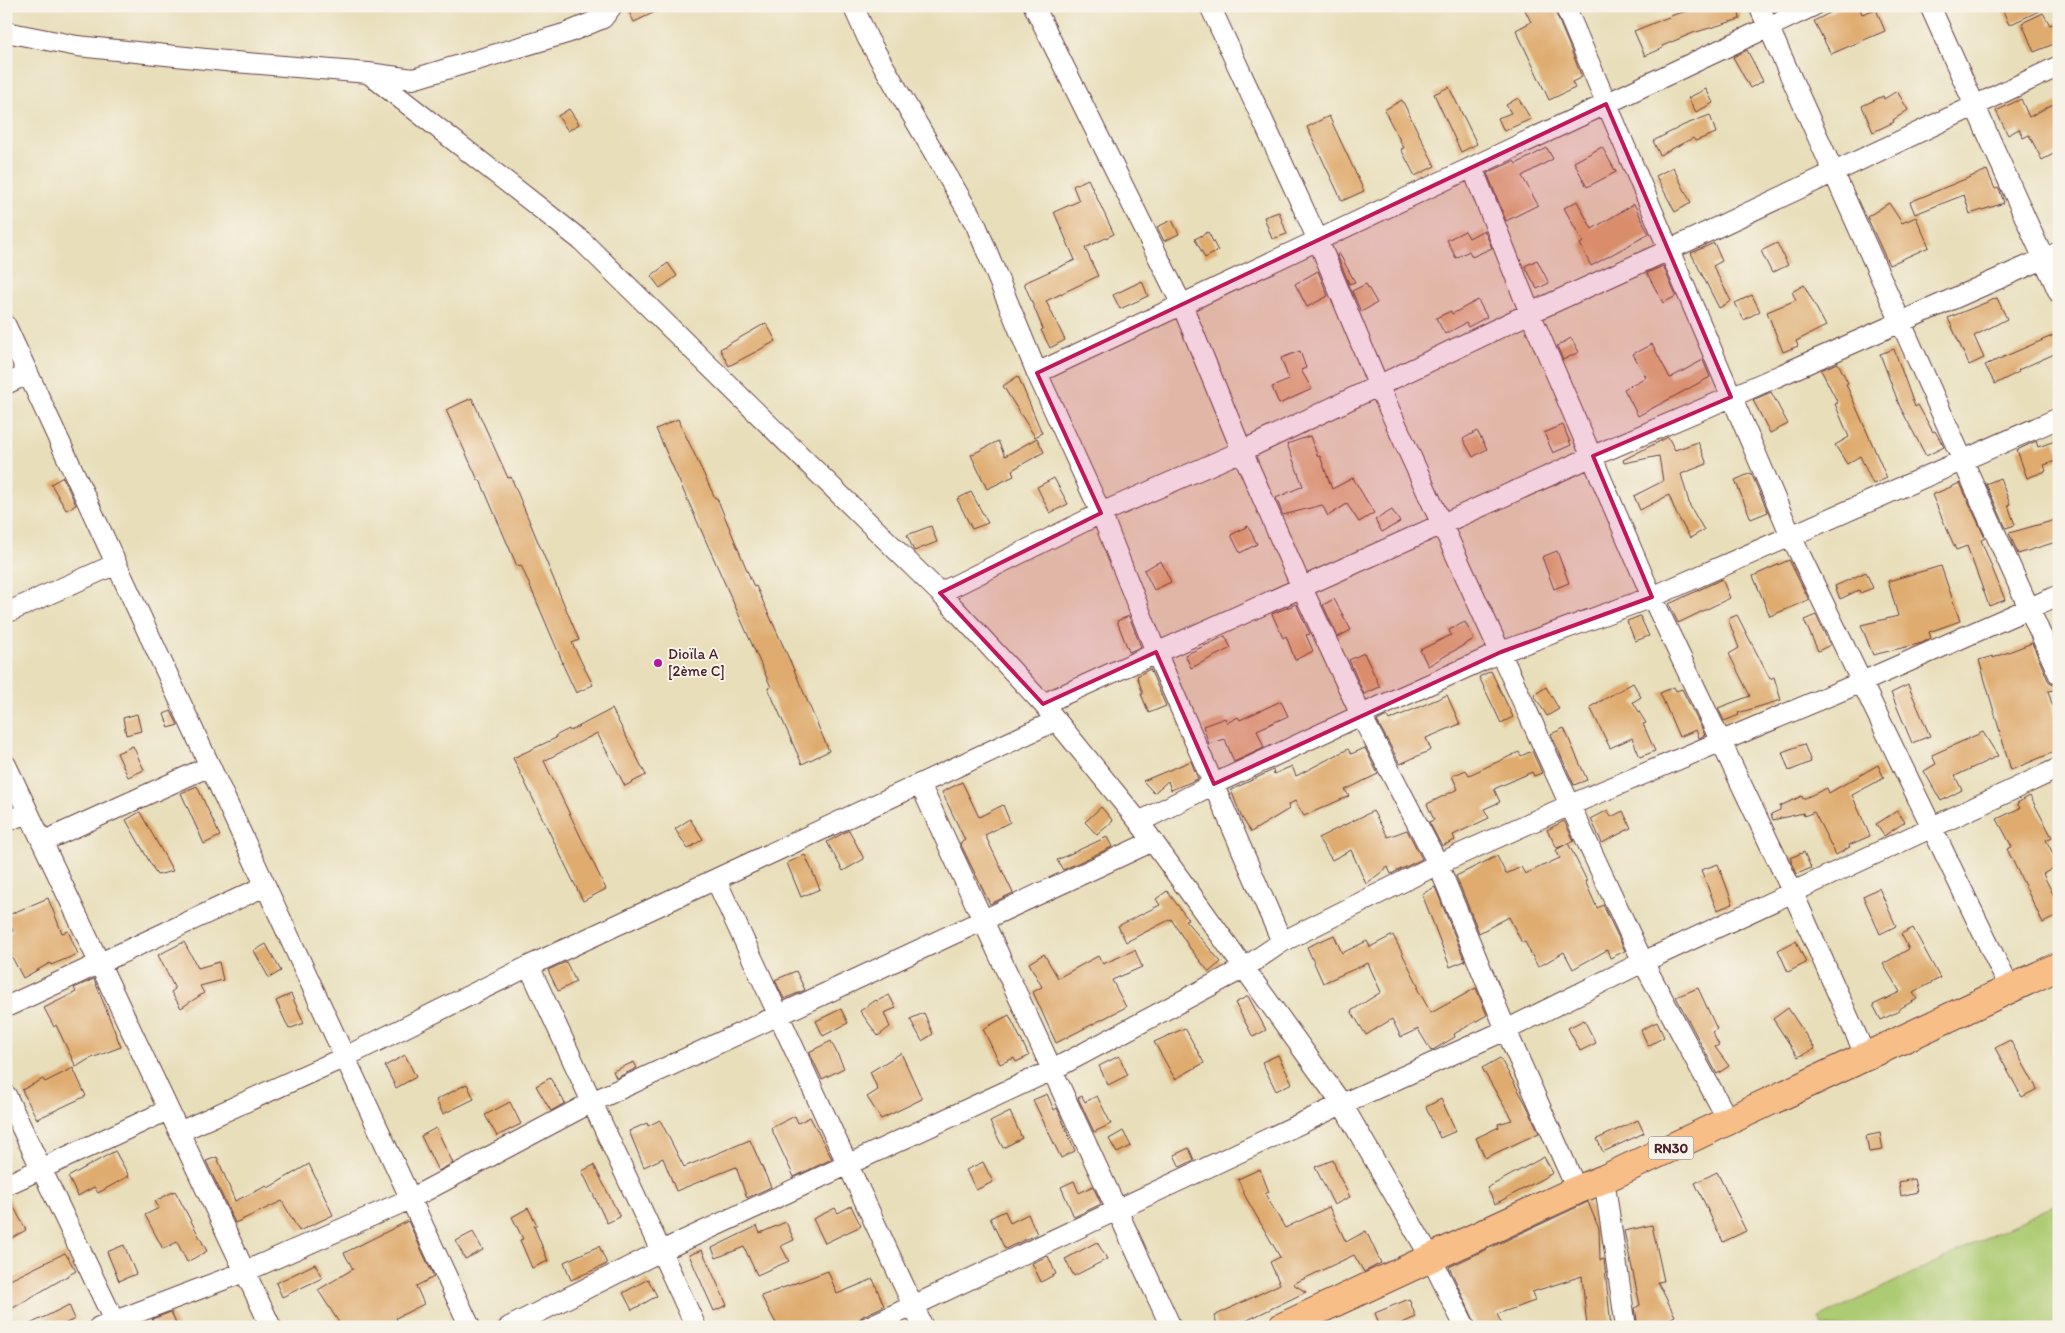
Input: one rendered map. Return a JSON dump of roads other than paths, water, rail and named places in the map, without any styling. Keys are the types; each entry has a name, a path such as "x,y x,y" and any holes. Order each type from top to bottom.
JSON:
{"main road":[{"name":"RN30","path":"1282,1327 1309,1321 1431,1258 1729,1122 2059,966"}],"street":[{"path":"6,32 77,46 368,73 412,79 567,33 603,18 612,6"},
{"path":"854,6 868,39 976,225 1037,373 1101,513 1156,652 1282,942"},
{"path":"1210,6 1318,240 1379,387 1643,962 1729,1122"},
{"path":"1565,6 1790,536 2010,989"},
{"path":"1760,6 2059,675"},
{"path":"1037,373 1813,6"},
{"path":"1930,6 1975,106 2051,255 2059,293"},
{"path":"1039,8 1182,305 1242,451 1302,588 1361,715 1438,864 1506,1030 1577,1190"},
{"path":"940,593 1101,513 1242,451 1530,313 1669,250 2059,66"},
{"path":"368,73 582,241 940,593 1043,704 1139,822 1342,1104 1431,1258 1465,1327"},
{"path":"1472,167 1530,313 1652,597 1793,893 1866,1057"},
{"path":"1043,704 1593,456 2051,255"},
{"path":"6,326 470,1327"},
{"path":"6,384 28,374"},
{"path":"1139,822 1214,784 1501,652 1652,597 2059,418"},
{"path":"6,613 116,564"},
{"path":"509,1327 661,1251 1052,1070 1244,968 1282,942 1438,864 1570,805 1862,682 2059,595"},
{"path":"179,1132 345,1057 529,966 1055,721"},
{"path":"6,765 270,1327"},
{"path":"42,842 210,766"},
{"path":"868,1327 1342,1104 1506,1030 1643,962 2059,768"},
{"path":"920,784 1171,1327"},
{"path":"6,822 28,812"},
{"path":"6,1095 110,1325 244,1272 410,1198 592,1102 1153,841"},
{"path":"716,880 923,1327"},
{"path":"6,1007 266,886"},
{"path":"529,966 696,1327"},
{"path":"6,1184 41,1170 168,1110"},
{"path":"1604,1179 1626,1327"}],"place":[{"name":"Dioïla A [2ème C]","path":"658,663"}]}
